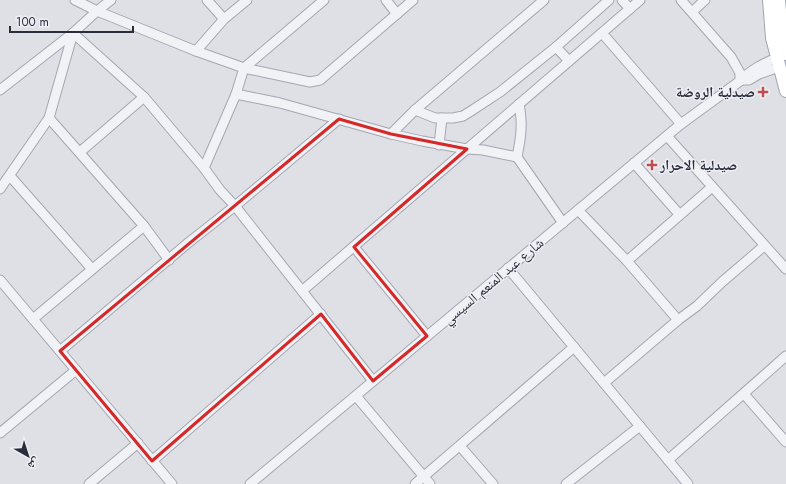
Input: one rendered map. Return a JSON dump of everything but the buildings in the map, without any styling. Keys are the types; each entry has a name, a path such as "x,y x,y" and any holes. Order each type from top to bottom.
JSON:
{"main road":[{"path":"769,0 772,38 782,53"},
{"path":"779,0 786,91"}],"street":[{"path":"75,0 97,11 196,51 244,68 310,82 320,80 413,0"},
{"path":"0,90 73,33 111,0"},
{"path":"207,0 224,19"},
{"path":"196,51 224,19 247,0"},
{"path":"204,168 236,94 244,68 324,0"},
{"path":"386,0 397,14"},
{"path":"391,134 415,110 544,0"},
{"path":"415,110 434,118 463,116 500,92 556,47 609,0"},
{"path":"622,0 630,9"},
{"path":"302,291 640,0"},
{"path":"681,0 731,58 740,73 740,81"},
{"path":"692,12 705,0"},
{"path":"73,33 144,97 204,168 220,190 235,206 374,381"},
{"path":"0,188 10,176 49,118 73,33"},
{"path":"602,33 681,124"},
{"path":"556,47 569,61"},
{"name":"شارع عبد المنعم السيسي","path":"250,484 681,124 756,68 782,53"},
{"path":"236,94 280,103 391,134 439,145 483,150 517,157 563,223"},
{"path":"80,152 144,97"},
{"path":"517,157 522,120 519,104"},
{"path":"49,118 144,226 169,260"},
{"path":"439,145 442,118"},
{"path":"60,351 338,119"},
{"path":"667,136 786,269"},
{"path":"634,164 679,214"},
{"path":"10,176 92,269"},
{"path":"626,261 712,187"},
{"path":"578,210 626,261 678,320"},
{"path":"33,319 144,226"},
{"path":"354,246 427,336"},
{"path":"604,383 678,320 697,306 722,282 764,246"},
{"path":"508,268 688,484"},
{"path":"0,280 172,484"},
{"path":"152,461 321,314"},
{"path":"415,484 574,347"},
{"path":"668,460 786,356"},
{"path":"0,433 76,370"},
{"path":"744,394 786,442"},
{"path":"356,396 430,484"},
{"path":"566,484 640,426"},
{"path":"89,484 138,443"},
{"path":"460,446 493,484"}],"highlighted area":[{"path":"339,119 391,134 467,149 354,247 427,336 373,381 321,314 152,461 60,351"}],"place":[{"name":"صيدلية الروضة","path":"763,92"},
{"name":"صيدلية الاحرار","path":"652,165"}]}
